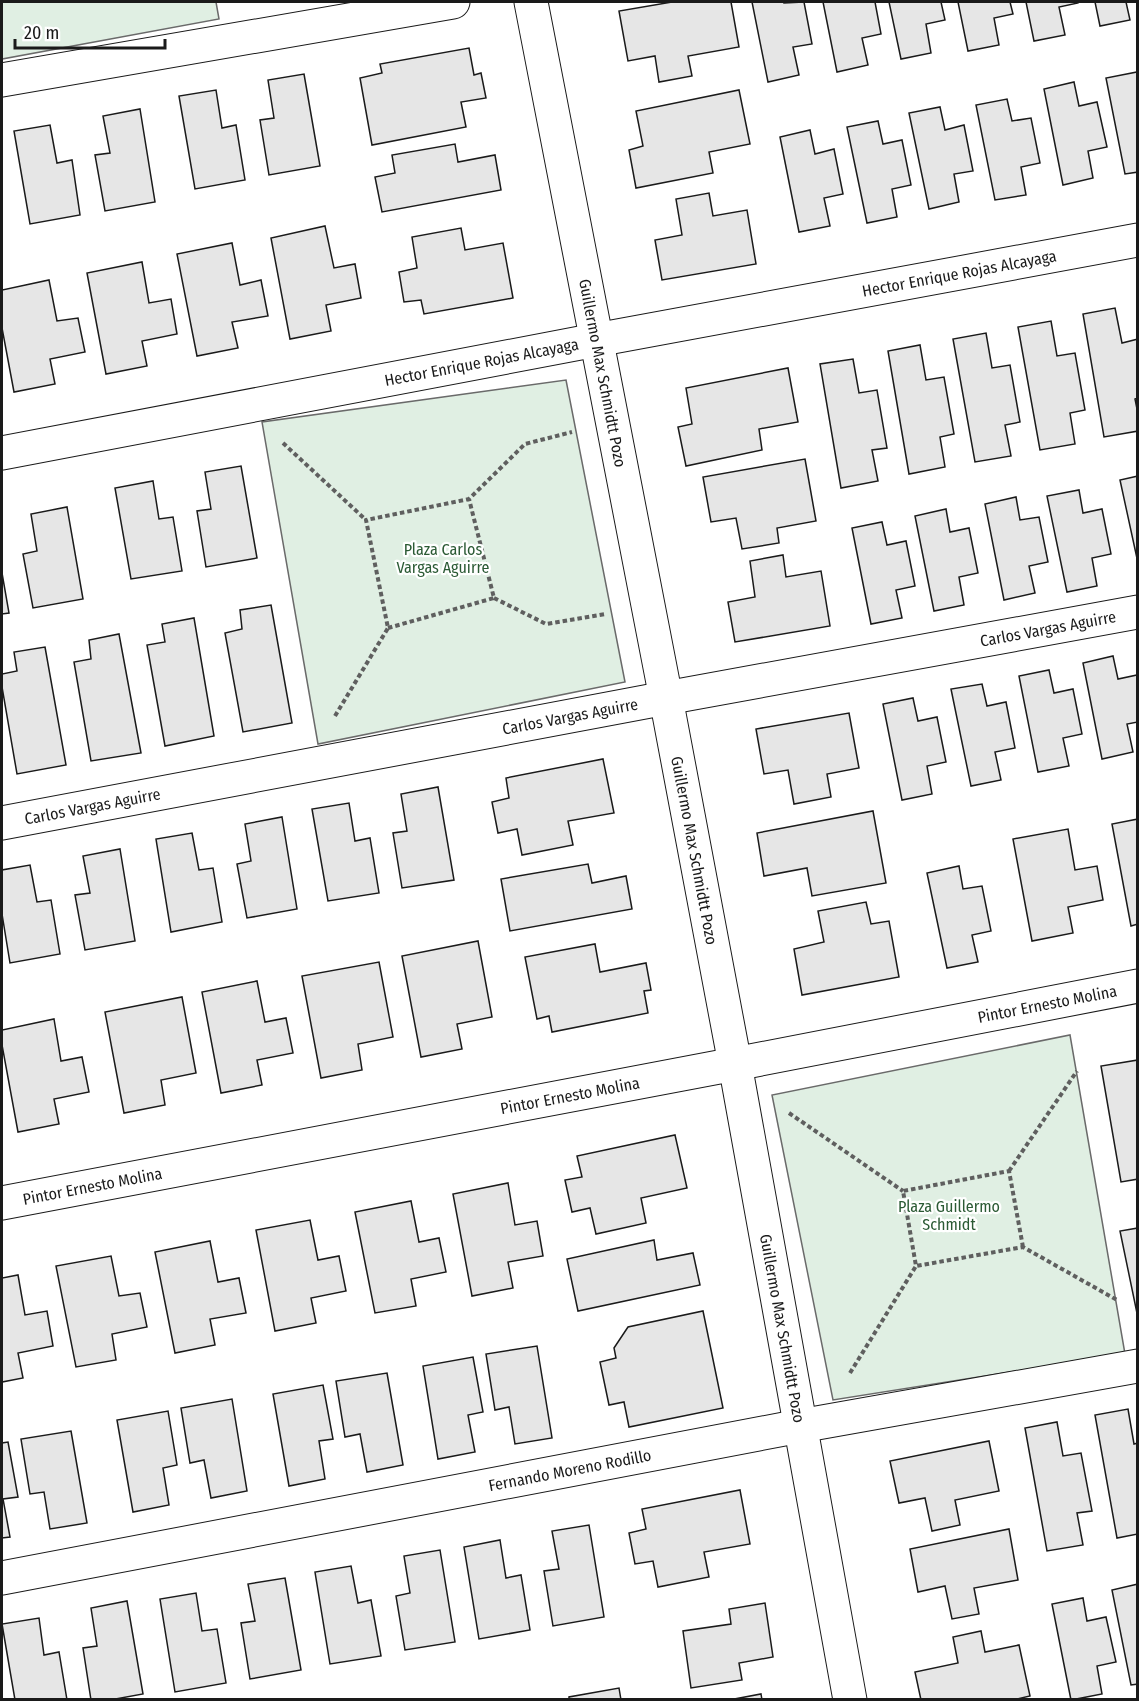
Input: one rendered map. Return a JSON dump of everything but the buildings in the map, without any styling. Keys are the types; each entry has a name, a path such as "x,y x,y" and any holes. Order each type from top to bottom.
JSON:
{"street":[{"path":"2,80 453,2"},
{"name":"Guillermo Max Schmidtt Pozo","path":"531,2 735,1064 850,1700"},
{"name":"Hector Enrique Rojas Alcayaga","path":"2,453 1137,240"},
{"name":"Carlos Vargas Aguirre","path":"2,823 1137,612"},
{"name":"Pintor Ernesto Molina","path":"2,1203 1137,986"},
{"name":"Fernando Moreno Rodillo","path":"2,1578 800,1426 1137,1366"}],"path":[{"path":"366,520 469,500 525,444 576,431"},
{"path":"279,439 366,520 388,628 329,725"},
{"path":"469,500 494,598"},
{"path":"388,628 494,598 546,624 611,613"},
{"path":"1023,1247 1009,1171 1077,1071"},
{"path":"784,1110 903,1191 1009,1171"},
{"path":"845,1381 916,1266 903,1191"},
{"path":"916,1266 1023,1247 1117,1300"}],"green space":[{"path":"2,2 216,2 219,19 2,59"},
{"name":"Plaza Carlos Vargas Aguirre","path":"566,380 625,682 318,744 262,422"},
{"name":"Plaza Guillermo Schmidt","path":"1070,1035 1125,1354 833,1400 772,1095"}]}
